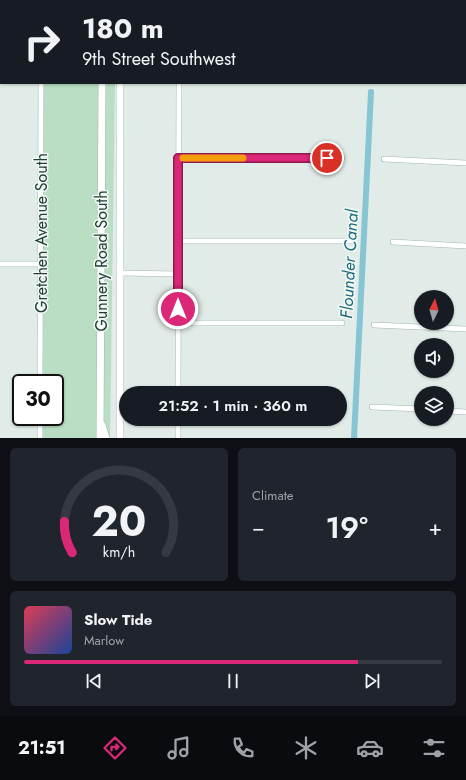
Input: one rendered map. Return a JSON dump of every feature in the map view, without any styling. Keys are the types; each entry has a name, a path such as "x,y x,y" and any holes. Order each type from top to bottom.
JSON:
{"main road":[{"name":"Gunnery Road South","path":"100,438 102,84"},
{"name":"Gunnery Road South","path":"120,84 120,438"},
{"path":"100,423 103,426 106,438"}],"street":[{"name":"Gretchen Avenue South","path":"40,374 41,84"},
{"path":"178,386 179,84"},
{"path":"178,158 342,158"},
{"path":"384,159 466,163"},
{"path":"178,241 352,240"},
{"path":"394,242 466,246"},
{"path":"0,264 40,264"},
{"path":"120,273 178,274"},
{"path":"178,323 342,323"},
{"path":"374,324 466,329"},
{"path":"372,407 414,409"},
{"path":"454,411 466,412"},
{"path":"40,426 40,438"},
{"path":"178,426 178,438"}],"green space":[{"path":"44,84 99,84 97,438 43,438 43,426 64,426 64,374 43,374"},
{"path":"105,84 115,84 110,438 103,422"}],"waterway":[{"name":"Flounder Canal","path":"354,438 371,92"}],"slow traffic":[{"path":"183,158 243,158"}],"route":[{"path":"178,309 178,158 327,158"}]}
